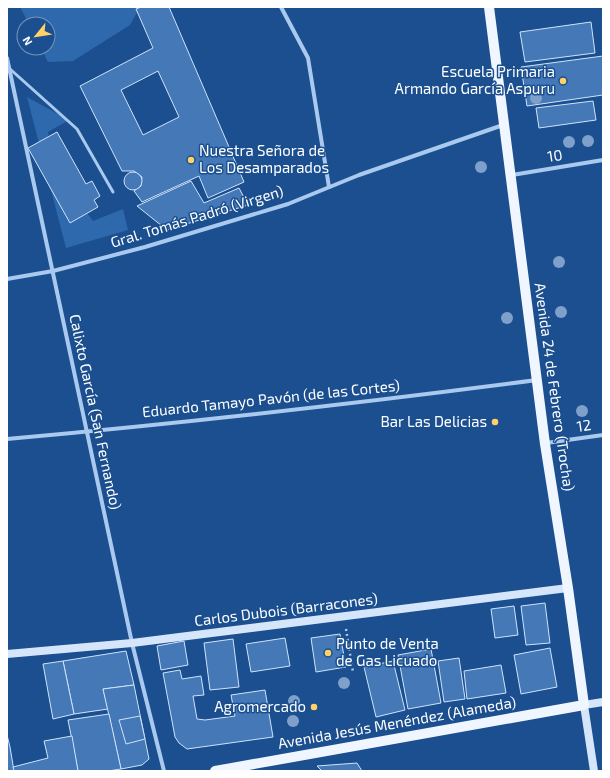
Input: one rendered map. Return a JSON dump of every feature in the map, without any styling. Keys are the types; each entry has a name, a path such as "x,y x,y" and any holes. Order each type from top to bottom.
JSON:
{"main road":[{"name":"Avenida 24 de Febrero (Trocha)","path":"489,7 545,444 568,588 584,706"},
{"name":"Avenida Jesús Menéndez (Alameda)","path":"215,771 584,706"}],"street":[{"path":"281,7 308,58 329,187"},
{"name":"Calixto García (San Fernando)","path":"7,58 132,643 164,771"},
{"name":"Gral. Tomás Padró (Virgen)","path":"7,279 53,271 145,247 288,204 329,187 504,124"},
{"name":"10","path":"511,175 603,160"},
{"name":"Eduardo Tamayo Pavón (de las Cortes)","path":"7,439 88,432 537,380"},
{"name":"12","path":"545,444 603,435"},
{"name":"Carlos Dubois (Barracones)","path":"7,654 132,643 568,588"},
{"path":"584,706 603,702"},
{"name":"Avenida 24 de Febrero (Trocha)","path":"584,706 594,771"}],"lane":[{"path":"10,69 77,129 113,192"}],"path":[{"path":"345,617 353,672"}],"shaded area":[{"path":"20,7 140,7 130,25 73,61 48,62 45,56 56,56 56,16 25,16"},
{"path":"27,97 69,120 48,132 54,168 93,221 123,209 128,230 66,248"}],"building":[{"path":"141,7 169,7 244,182 208,198 199,176 142,202 134,191 141,186 142,177 134,171 122,171 80,86 153,48 136,9","holes":["158,71 179,117 143,135 121,90"]},
{"path":"591,22 595,53 525,62 520,32"},
{"name":"Escuela Primaria Armando García Aspuru","path":"603,56 603,95 527,106 521,67"},
{"path":"593,101 596,120 539,128 536,108"},
{"path":"57,132 86,184 92,181 100,196 94,200 98,207 70,223 28,148"},
{"path":"129,172 137,172 142,177 140,188 137,190 129,190 124,185 124,177"},
{"path":"191,181 204,203 239,188 248,205 167,230 137,206"},
{"path":"545,603 550,643 526,645 521,606"},
{"path":"514,606 518,635 495,638 491,609"},
{"name":"Punto de Venta de Gas Licuado","path":"340,634 346,667 316,672 311,638"},
{"path":"285,638 290,666 251,672 246,644"},
{"path":"233,639 239,687 210,690 204,643"},
{"path":"184,641 188,665 161,670 157,646"},
{"path":"550,648 557,687 521,694 514,655"},
{"path":"431,649 441,703 408,709 398,655"},
{"path":"126,651 134,685 103,689 108,709 74,714 63,661"},
{"path":"459,658 465,699 444,702 438,661"},
{"path":"63,661 74,714 53,719 43,664"},
{"path":"393,661 405,710 376,717 364,667"},
{"path":"501,665 506,693 467,699 464,671"},
{"path":"180,670 182,679 201,676 204,695 193,696 197,719 205,720 235,716 231,695 265,690 273,737 187,749 179,743 175,737 163,673"},
{"path":"134,685 149,759 142,765 121,769 103,689"},
{"path":"109,714 121,769 108,771 78,771 68,720"},
{"path":"140,716 145,739 126,744 119,720"},
{"path":"7,735 10,747 14,771 7,771"},
{"path":"72,736 78,771 14,771 13,767 48,758 44,741"},
{"path":"357,763 362,771 322,771 317,766"}],"place":[{"name":"Escuela Primaria Armando García Aspuru","path":"563,81"},
{"name":"Nuestra Señora de Los Desamparados","path":"191,160"},
{"name":"Bar Las Delicias","path":"495,422"},
{"name":"Punto de Venta de Gas Licuado","path":"328,653"},
{"name":"Agromercado","path":"314,707"}]}
